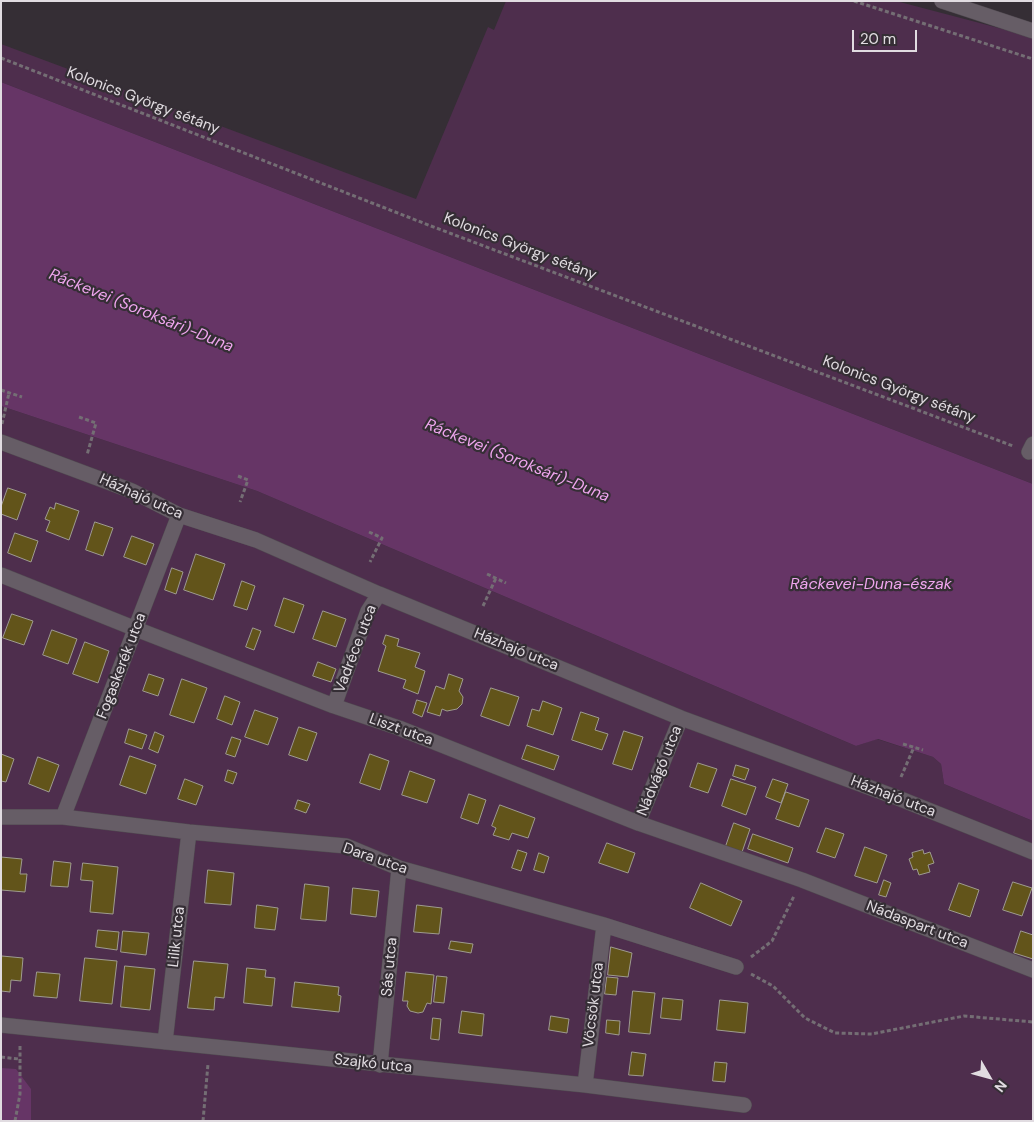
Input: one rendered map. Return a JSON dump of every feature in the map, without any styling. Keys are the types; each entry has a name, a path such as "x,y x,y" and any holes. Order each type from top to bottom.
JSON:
{"street":[{"path":"942,1 1033,31"},
{"name":"Házhajó utca","path":"1,442 132,491 179,515 256,540 379,594 681,718 898,798 1033,852"},
{"name":"Fogaskerék utca","path":"63,817 179,515"},
{"name":"Liszt utca","path":"1,575 334,706 399,728 638,823 802,880"},
{"name":"Vadréce utca","path":"334,706 368,611 379,594"},
{"name":"Nádvágó utca","path":"638,823 681,718"},
{"name":"Dara utca","path":"1,817 63,817 189,832 346,846 399,868 604,925 736,967"},
{"name":"Lilik utca","path":"165,1042 189,832"},
{"name":"Sás utca","path":"380,1065 399,868"},
{"name":"Nádaspart utca","path":"802,880 1033,970"},
{"name":"Vöcsök utca","path":"585,1085 604,925"},
{"name":"Szajkó utca","path":"1,1025 585,1085 744,1105"}],"path":[{"path":"854,1 1033,58"},
{"name":"Kolonics György sétány","path":"1,58 440,229 1031,448"},
{"path":"1,390 22,397"},
{"path":"1,429 10,393"},
{"path":"79,417 96,423 87,456"},
{"path":"238,476 248,480 240,502"},
{"path":"368,532 382,538 370,562"},
{"path":"487,574 506,583"},
{"path":"483,606 496,578"},
{"path":"903,744 923,750"},
{"path":"901,777 914,747"},
{"path":"802,880 772,941 736,967 773,986 804,1018 835,1033 872,1034 964,1016 1033,1022"},
{"path":"15,1121 20,1094 20,1027"},
{"path":"203,1121 209,1047"},
{"path":"1,1057 19,1059"}],"shaded area":[{"path":"506,1 896,1 1033,37 1033,484 1,82 1,44 416,199 488,27 494,30"},
{"path":"1,406 257,491 856,746 877,739 933,757 941,764 944,784 1033,821 1033,1121 1,1121"}],"water":[{"name":"Ráckevei-Duna-észak","path":"1,82 1033,484 1033,821 944,784 941,764 933,757 878,739 856,746 257,491 1,406"},
{"path":"1,1068 16,1069 31,1089 31,1121 1,1121"}],"building":[{"path":"8,488 26,494 17,520 1,514 1,507"},
{"path":"56,503 79,511 69,540 46,531 50,521 45,519 50,507 54,509"},
{"path":"95,522 113,528 103,556 86,550"},
{"path":"15,533 38,541 31,562 8,553"},
{"path":"132,536 154,544 146,565 124,557"},
{"path":"196,554 225,564 213,600 184,590"},
{"path":"172,568 183,572 176,594 165,590"},
{"path":"242,581 255,586 247,610 234,606"},
{"path":"284,598 304,605 294,633 275,626"},
{"path":"323,611 346,619 336,647 313,639"},
{"path":"12,614 33,621 24,645 3,638"},
{"path":"253,628 261,631 254,650 246,647"},
{"path":"52,630 77,639 68,664 43,655"},
{"path":"386,635 399,639 397,646 420,653 415,667 425,671 418,694 403,688 406,680 378,671 386,646 383,644"},
{"path":"85,642 109,651 98,683 73,674"},
{"path":"318,662 336,669 331,682 313,676"},
{"path":"149,674 164,679 158,696 143,691"},
{"path":"449,674 463,679 459,691 463,697 462,704 457,709 447,711 442,709 440,716 427,712 436,686 444,689"},
{"path":"182,679 207,688 194,723 170,715"},
{"path":"491,688 519,697 509,726 481,716"},
{"path":"225,696 240,702 232,725 217,719"},
{"path":"417,700 427,703 422,717 413,713"},
{"path":"543,701 562,708 553,735 527,726 532,709 539,711"},
{"path":"255,710 278,718 268,745 245,737"},
{"path":"581,712 599,718 595,730 608,734 602,750 572,740"},
{"path":"299,727 317,733 307,761 289,755"},
{"path":"129,729 147,735 142,749 125,743"},
{"path":"624,731 643,737 632,770 613,764"},
{"path":"155,732 164,736 158,753 149,749"},
{"path":"232,737 241,740 235,757 226,754"},
{"path":"527,745 559,756 554,770 522,759"},
{"path":"1,754 14,759 6,782 1,781"},
{"path":"370,754 389,761 380,790 360,783"},
{"path":"130,756 156,765 146,794 120,785"},
{"path":"38,757 59,765 49,792 29,784"},
{"path":"698,763 717,769 708,793 690,787"},
{"path":"736,765 749,769 745,780 733,776"},
{"path":"228,770 237,773 233,784 225,781"},
{"path":"410,771 435,780 427,803 402,795"},
{"path":"185,779 203,786 196,805 178,799"},
{"path":"731,779 756,787 746,815 722,806"},
{"path":"773,779 788,784 781,803 766,797"},
{"path":"786,792 809,800 799,827 776,819"},
{"path":"469,794 486,800 478,824 461,818"},
{"path":"298,800 310,804 306,813 295,809"},
{"path":"500,805 535,818 528,838 512,833 509,840 493,835 496,828 492,826"},
{"path":"734,823 750,829 741,855 725,849"},
{"path":"826,828 844,834 835,858 817,852"},
{"path":"753,834 793,848 788,863 748,849"},
{"path":"607,843 635,853 628,873 599,863"},
{"path":"865,847 887,855 877,883 855,876"},
{"path":"518,850 527,853 521,871 512,868"},
{"path":"923,850 924,854 930,852 934,863 928,865 930,872 919,875 917,869 913,870 909,859 913,857 912,853"},
{"path":"539,853 549,857 544,873 534,870"},
{"path":"1,857 22,859 20,874 27,874 25,892 1,890"},
{"path":"54,861 71,863 68,887 51,886"},
{"path":"83,863 118,867 113,914 90,912 93,881 81,880"},
{"path":"208,870 234,873 231,905 205,903"},
{"path":"884,880 891,883 886,897 879,895"},
{"path":"1013,882 1032,888 1022,916 1003,910"},
{"path":"701,883 742,901 731,926 690,908"},
{"path":"959,883 979,890 970,917 949,910"},
{"path":"305,884 329,887 326,921 301,919"},
{"path":"353,888 379,891 376,917 351,914"},
{"path":"257,905 278,908 275,930 255,928"},
{"path":"417,905 442,908 439,934 414,932"},
{"path":"98,930 119,932 117,950 96,947"},
{"path":"123,931 149,933 146,955 121,952"},
{"path":"1021,931 1033,935 1033,959 1014,953"},
{"path":"451,941 473,944 471,953 449,949"},
{"path":"611,947 632,953 628,977 608,975"},
{"path":"2,956 23,958 21,981 11,980 10,992 1,991"},
{"path":"85,958 117,961 112,1004 80,1001"},
{"path":"194,961 228,964 224,998 215,997 214,1010 188,1008"},
{"path":"125,966 155,969 150,1010 121,1007"},
{"path":"247,968 266,970 265,977 275,978 272,1006 244,1003"},
{"path":"37,972 60,974 57,998 34,996"},
{"path":"406,972 434,975 431,1004 427,1003 423,1012 410,1011 407,1006 408,1001 403,1001"},
{"path":"437,976 447,977 444,1003 434,1002"},
{"path":"607,977 618,978 616,995 605,994"},
{"path":"295,982 339,987 338,995 341,996 339,1012 292,1007"},
{"path":"633,991 655,993 650,1034 629,1032"},
{"path":"663,998 683,1000 681,1020 661,1018"},
{"path":"720,1000 748,1003 745,1033 717,1030"},
{"path":"462,1011 484,1014 482,1036 459,1033"},
{"path":"551,1016 569,1019 567,1033 549,1030"},
{"path":"433,1018 441,1019 439,1040 431,1039"},
{"path":"607,1020 620,1021 619,1035 606,1033"},
{"path":"632,1052 646,1054 643,1076 629,1075"},
{"path":"715,1062 727,1063 725,1082 713,1081"}],"water label":[{"name":"Ráckevei (Soroksári)-Duna","path":"141,311"},
{"name":"Ráckevei (Soroksári)-Duna","path":"517,461"}]}
